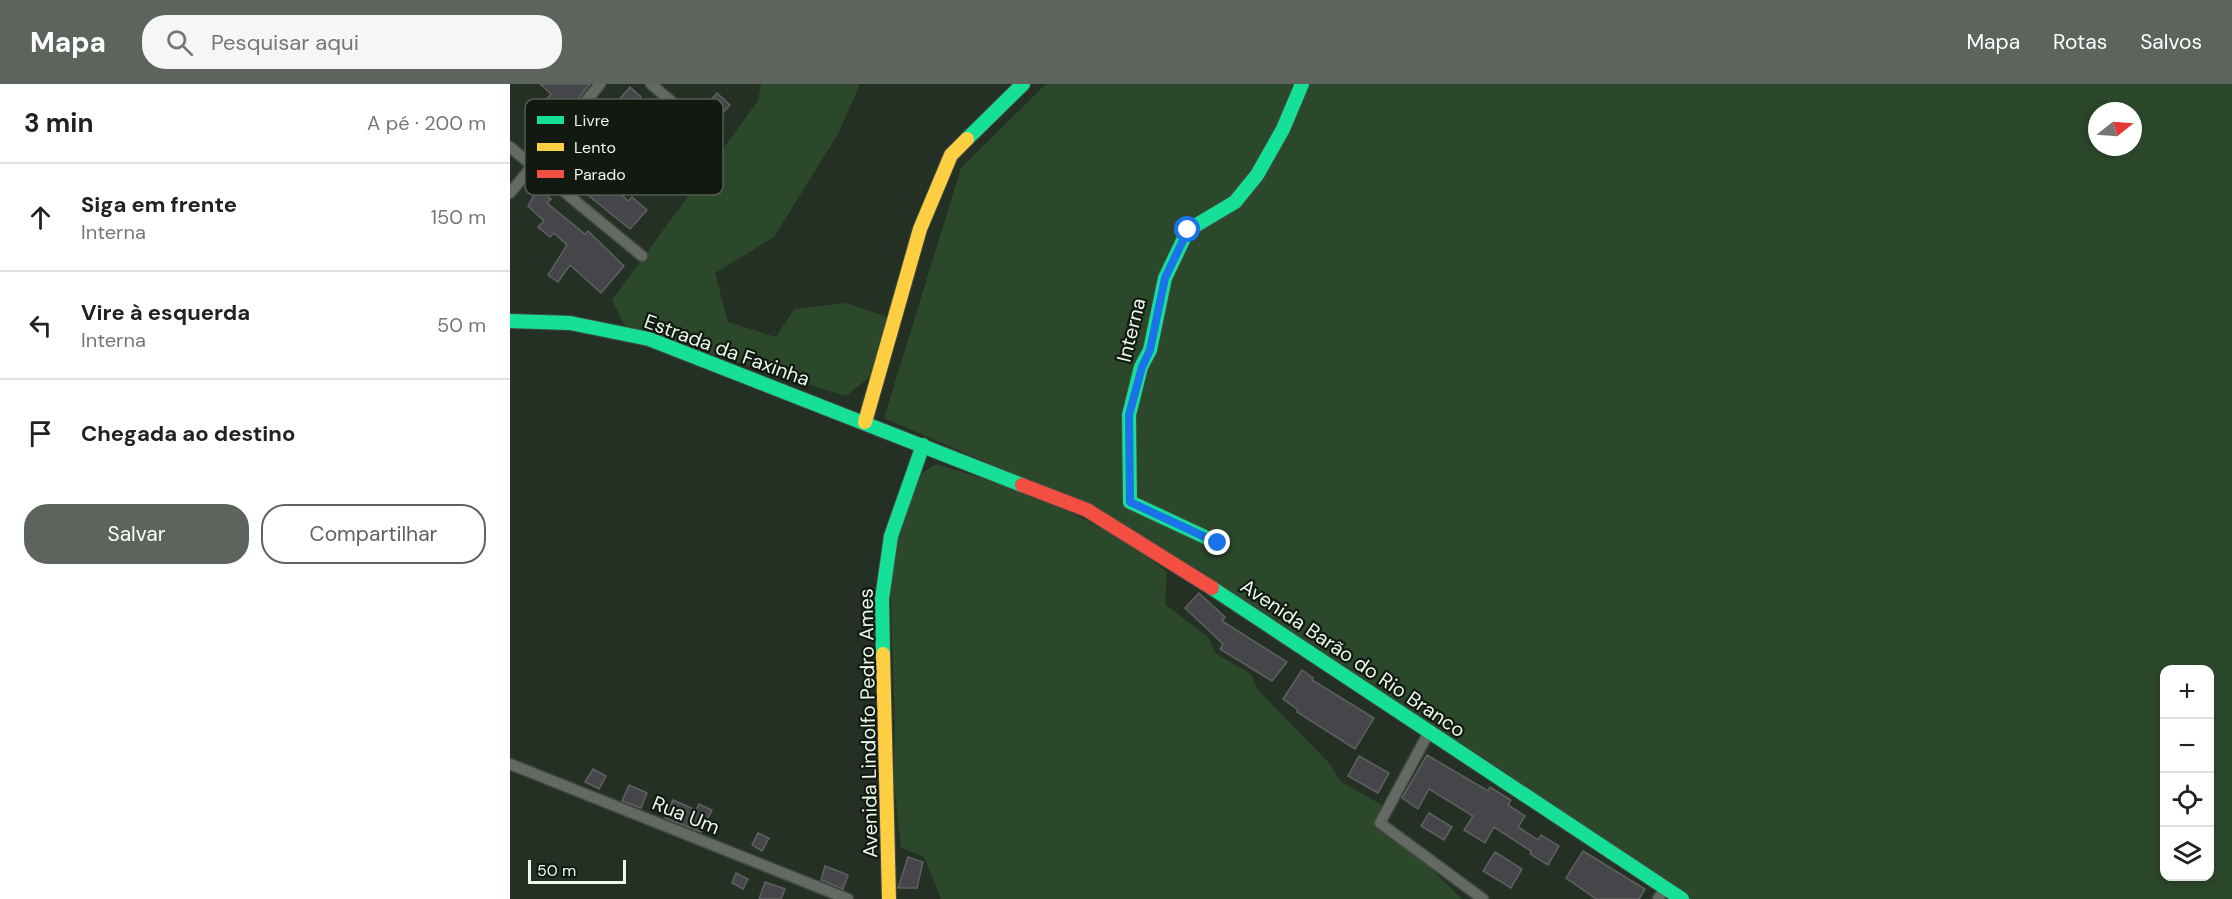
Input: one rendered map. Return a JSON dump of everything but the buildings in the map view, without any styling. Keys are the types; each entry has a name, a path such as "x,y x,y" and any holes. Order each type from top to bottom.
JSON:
{"street":[{"path":"588,99 600,84"},
{"path":"651,84 668,99"},
{"path":"865,422 920,229 951,155 1023,84"},
{"name":"Interna","path":"1218,543 1130,502 1129,415 1142,367 1150,350 1165,278 1188,230 1234,202 1257,175 1283,129 1302,84"},
{"path":"510,147 525,159"},
{"path":"510,193 525,175"},
{"path":"568,195 642,256"},
{"name":"Estrada da Faxinha","path":"510,321 570,323 649,339 923,445"},
{"name":"Avenida Barão do Rio Branco","path":"923,445 1087,510 1216,590 1429,732 1661,894 1682,899"},
{"name":"Avenida Lindolfo Pedro Ames","path":"889,899 882,599 891,536 923,445"},
{"path":"1429,732 1380,823 1483,899"},
{"name":"Rua Um","path":"510,764 848,899"}],"green space":[{"path":"761,84 860,84 838,134 774,237 715,273 728,322 776,337 794,309 847,303 887,317 872,375 846,396 626,328 612,300 689,195 723,195 723,149 758,101"},
{"path":"1046,84 2232,84 2232,899 1689,899 1090,507 884,418 961,168"},
{"path":"936,464 997,483 1057,506 1114,535 1167,572 1165,604 1209,638 1215,653 1251,674 1258,690 1329,763 1341,782 1384,806 1374,827 1418,856 1462,899 941,899 924,857 901,848 894,781 895,725 890,575 901,513 916,477"}],"traffic: fast":[{"path":"967,139 1023,84"},
{"path":"1218,543 1130,502 1129,415 1141,367 1150,350 1165,278 1188,230 1235,202 1257,175 1283,129 1302,84"},
{"path":"510,321 570,323 649,339 1022,485"},
{"path":"883,654 882,599 891,536 923,445"},
{"path":"1212,588 1682,899"}],"traffic: slow":[{"path":"865,422 920,229 951,155 967,139"},
{"path":"883,654 889,899"}],"traffic: jam":[{"path":"1022,485 1087,510 1212,588"}],"route":[{"path":"1188,230 1159,296 1150,350 1142,367 1129,415 1130,502 1218,543"}]}
